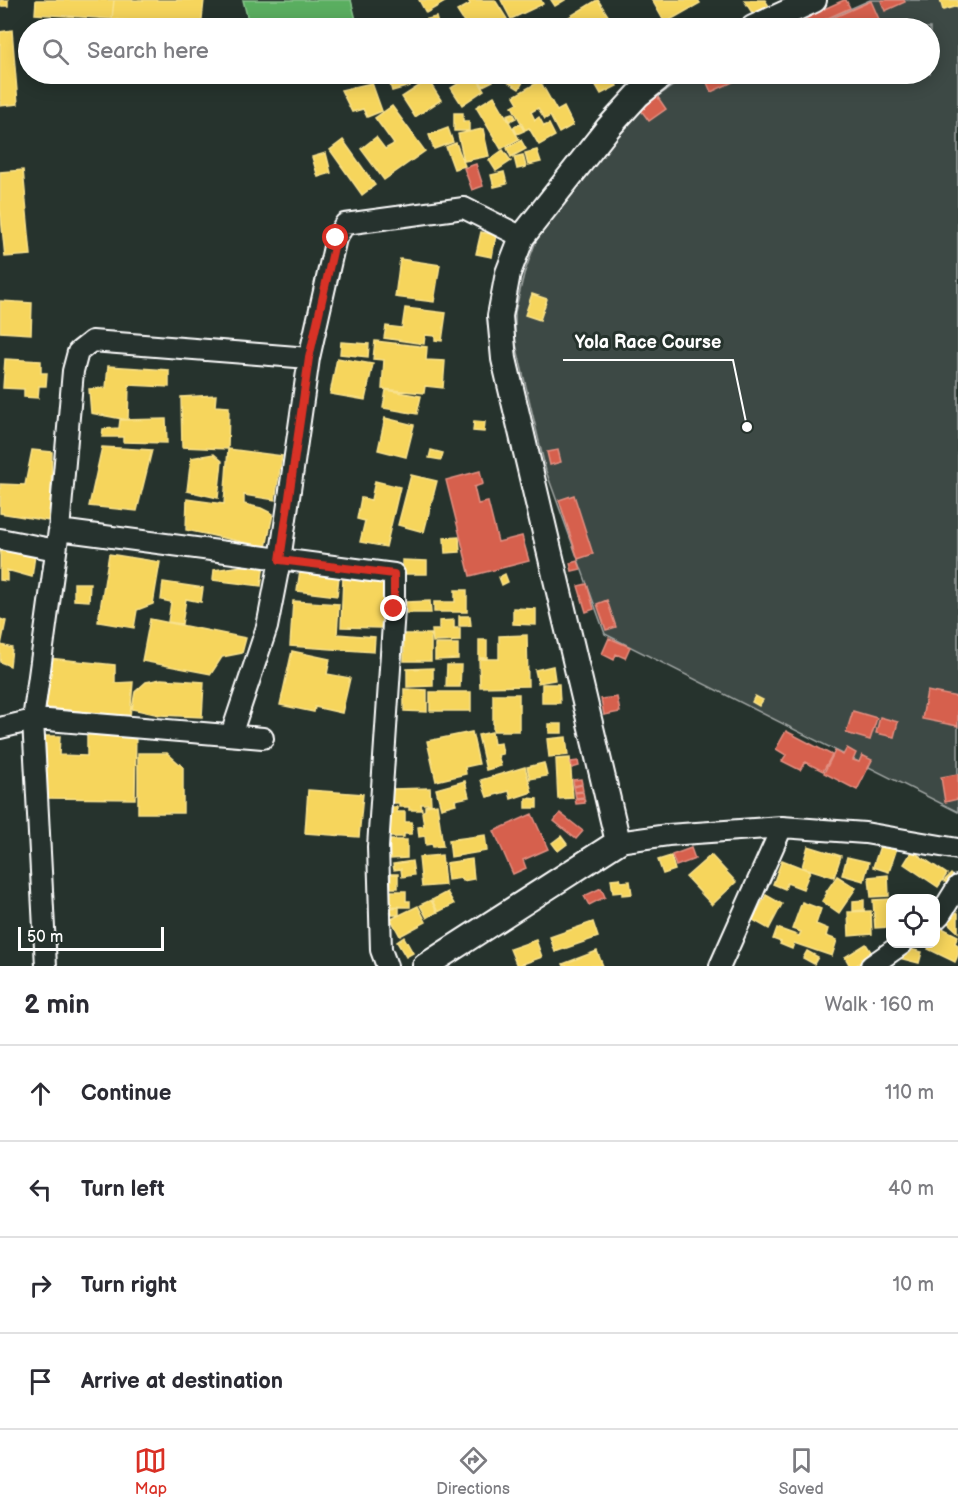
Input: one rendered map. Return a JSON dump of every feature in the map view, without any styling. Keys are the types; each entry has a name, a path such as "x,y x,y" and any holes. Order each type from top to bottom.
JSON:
{"street":[{"path":"771,18 800,2"},
{"path":"618,842 504,359 500,316 508,273 522,237 608,128 638,95 652,84"},
{"path":"231,735 267,627 280,560 309,358 336,238 345,224 464,208 522,237"},
{"path":"46,966 33,720 57,540 72,370 78,352 92,341 309,358"},
{"path":"0,539 57,540 280,560 394,574 394,609 378,847 381,950 387,966"},
{"path":"0,728 33,720 48,720 263,738"},
{"path":"720,966 782,827"},
{"path":"426,966 618,842 668,835 782,827 865,833 958,849"},
{"path":"940,915 958,886"},
{"path":"871,966 896,948"}],"shaded area":[{"path":"870,0 958,0 958,812 605,634 546,471 515,340 515,312 524,274 536,241 562,202 631,114 673,86 678,84 940,84 940,18 830,18"}],"building: Homes":[{"path":"0,0 8,0 8,6 0,6"},
{"path":"36,0 114,0 112,18 35,14"},
{"path":"114,0 204,0 202,18 112,18"},
{"path":"419,0 444,0 445,2 426,13"},
{"path":"468,0 495,0 506,18 462,18 457,11 470,4"},
{"path":"501,0 541,0 543,4 510,18"},
{"path":"551,0 565,0 555,6"},
{"path":"598,0 610,18 570,18"},
{"path":"652,0 698,0 700,3 674,18 662,18"},
{"path":"744,0 765,0 769,6 754,16"},
{"path":"940,0 958,0 958,6 943,10"},
{"path":"12,30 18,104 0,106 0,32"},
{"path":"372,84 382,111 367,117 363,109 352,112 341,90"},
{"path":"390,84 410,84 410,86 392,91"},
{"path":"422,84 431,84 441,100 415,117 402,97"},
{"path":"458,84 480,84 484,90 462,105 451,88"},
{"path":"511,84 522,84 519,89"},
{"path":"535,84 542,84 557,111 564,107 573,125 559,133 550,116 545,119 538,108 531,112 535,120 539,117 544,126 549,124 555,136 539,145 529,128 525,130 512,106 518,103 514,96"},
{"path":"595,84 616,84 617,86 601,94"},
{"path":"494,96 519,139 501,149 476,107"},
{"path":"392,106 425,151 384,180 361,149 376,137 385,149 394,144 375,118"},
{"path":"454,113 463,113 463,121 469,121 469,131 454,131"},
{"path":"513,113 516,118 510,121 507,115"},
{"path":"520,124 524,131 517,134 514,127"},
{"path":"448,128 453,142 434,149 429,135"},
{"path":"483,129 489,156 464,161 458,134"},
{"path":"343,140 375,185 362,195 330,150"},
{"path":"521,140 526,149 511,157 507,148"},
{"path":"456,143 465,166 454,169 446,147"},
{"path":"503,150 511,161 496,171 489,160"},
{"path":"537,150 541,162 528,165 525,153"},
{"path":"326,153 331,173 318,177 312,157"},
{"path":"523,155 526,167 517,169 514,157"},
{"path":"23,170 31,255 5,257 0,207 0,172"},
{"path":"504,172 507,184 494,187 491,175"},
{"path":"481,232 496,235 492,257 476,254"},
{"path":"400,259 440,265 434,302 395,297"},
{"path":"532,294 547,299 540,320 525,315"},
{"path":"0,301 32,303 31,334 0,332"},
{"path":"405,308 446,313 442,341 435,340 435,336 425,335 424,344 384,338 386,326 402,328"},
{"path":"375,341 427,347 426,360 445,361 443,388 425,386 424,393 382,389 384,360 373,359"},
{"path":"341,342 369,344 368,357 340,354"},
{"path":"337,358 373,364 365,400 330,394"},
{"path":"5,359 41,361 41,373 47,373 46,386 39,386 38,398 24,397 24,389 3,388"},
{"path":"108,366 169,370 169,387 129,385 128,420 91,413 89,389 106,388"},
{"path":"386,390 421,396 417,414 383,408"},
{"path":"216,395 215,406 229,407 228,449 182,447 181,397"},
{"path":"385,418 414,425 406,457 378,450"},
{"path":"166,419 167,443 123,442 123,437 102,437 103,429 119,428 120,420"},
{"path":"474,421 485,422 484,432 473,431"},
{"path":"102,447 152,450 137,511 89,506"},
{"path":"228,449 282,456 275,500 244,495 244,504 273,514 266,547 186,530 187,499 224,504"},
{"path":"32,450 52,452 50,521 0,513 0,484 25,485"},
{"path":"431,450 443,453 441,460 429,458"},
{"path":"214,454 222,461 218,498 187,491 191,458"},
{"path":"411,475 437,481 424,532 398,525"},
{"path":"375,481 400,487 386,547 360,542 365,521 357,519 361,498 371,500"},
{"path":"459,537 460,552 445,553 444,538"},
{"path":"0,548 35,555 32,577 7,570 7,581 0,580"},
{"path":"109,554 160,562 153,604 137,610 134,628 98,622"},
{"path":"402,560 427,561 427,574 402,574"},
{"path":"264,563 261,586 213,580 214,570"},
{"path":"300,570 339,576 337,596 297,591"},
{"path":"505,574 508,582 502,585 499,577"},
{"path":"343,577 384,582 381,628 341,627"},
{"path":"163,582 203,588 201,602 186,599 182,624 168,622 171,602 161,600"},
{"path":"74,583 90,583 89,601 74,600"},
{"path":"455,590 467,590 467,612 434,612 434,602 455,602"},
{"path":"293,601 339,604 337,634 375,637 374,652 290,646"},
{"path":"430,601 431,613 406,613 406,602"},
{"path":"513,608 536,609 536,625 513,624"},
{"path":"459,616 470,616 471,626 459,626"},
{"path":"0,619 6,621 1,645 12,648 10,666 0,662"},
{"path":"150,619 246,638 242,653 222,657 211,674 142,661"},
{"path":"454,620 454,628 460,628 460,641 433,642 432,630 439,630 439,621"},
{"path":"404,634 431,634 431,661 404,661"},
{"path":"527,635 528,686 480,687 479,659 499,659 499,636"},
{"path":"479,640 487,640 487,658 479,658"},
{"path":"435,644 458,644 458,659 435,660"},
{"path":"292,651 330,659 327,674 350,678 342,713 315,707 314,712 280,705"},
{"path":"48,658 115,665 115,683 133,682 130,717 42,707"},
{"path":"447,665 461,665 460,687 446,687"},
{"path":"553,666 555,680 538,683 535,670"},
{"path":"433,668 433,686 407,687 407,669"},
{"path":"161,679 204,682 202,717 160,715 132,709 135,692 146,682"},
{"path":"542,684 559,684 560,703 542,703"},
{"path":"404,689 427,690 427,712 404,711"},
{"path":"430,692 471,692 471,711 430,711"},
{"path":"493,694 519,694 519,731 493,731"},
{"path":"755,696 763,700 759,706 752,702"},
{"path":"549,724 562,724 562,733 549,733"},
{"path":"87,727 136,727 135,799 44,798 45,736 60,736 59,755 87,756"},
{"path":"472,732 479,764 465,767 466,774 436,781 427,741"},
{"path":"492,732 494,744 501,743 503,754 498,755 501,766 486,770 478,735"},
{"path":"566,737 568,755 549,757 547,739"},
{"path":"138,753 167,753 183,767 183,813 138,813"},
{"path":"570,758 573,798 558,799 556,759"},
{"path":"544,763 547,776 530,779 527,767"},
{"path":"525,767 532,792 511,799 509,791 487,797 481,780"},
{"path":"465,781 469,797 455,800 456,804 441,808 436,789"},
{"path":"430,788 431,804 421,804 422,810 409,810 409,807 399,807 399,803 391,803 391,789"},
{"path":"308,790 363,794 359,837 305,833"},
{"path":"526,798 537,799 537,808 526,808"},
{"path":"437,804 443,846 433,847 432,844 426,845 425,836 419,837 418,827 424,826 422,812 425,806"},
{"path":"389,807 397,807 397,812 405,812 405,822 412,822 412,834 404,834 404,837 389,837"},
{"path":"485,835 487,851 451,857 449,840"},
{"path":"561,836 567,844 558,851 552,843"},
{"path":"390,840 407,840 407,858 390,859"},
{"path":"881,843 897,848 889,872 873,867"},
{"path":"808,846 841,856 834,877 802,867"},
{"path":"912,851 947,874 938,887 904,864"},
{"path":"442,855 445,885 422,887 419,857"},
{"path":"711,855 736,882 712,905 686,877"},
{"path":"671,856 675,870 663,874 658,860"},
{"path":"847,857 869,862 864,881 842,875"},
{"path":"472,859 474,879 448,880 446,863"},
{"path":"782,860 810,871 803,889 787,883 785,889 773,884"},
{"path":"412,861 414,875 402,877 401,869 394,870 393,864"},
{"path":"391,874 398,874 398,888 391,888"},
{"path":"951,874 956,879 949,886 944,881"},
{"path":"888,875 889,894 871,897 869,877"},
{"path":"837,876 856,888 839,913 822,901"},
{"path":"620,878 621,882 630,881 632,894 613,893 611,879"},
{"path":"389,891 406,891 406,901 410,901 410,907 389,906"},
{"path":"447,892 454,904 438,912 432,900"},
{"path":"766,895 782,904 769,929 753,920"},
{"path":"886,899 886,927 875,928 873,900"},
{"path":"431,900 437,912 427,918 420,905"},
{"path":"864,900 864,910 853,911 853,901"},
{"path":"802,902 821,909 816,924 828,929 826,936 837,940 832,956 794,943 792,949 773,939 777,928 799,936 801,932 792,929"},
{"path":"418,906 426,922 400,936 391,919"},
{"path":"399,907 399,915 392,915 391,908"},
{"path":"871,911 872,934 849,936 848,912"},
{"path":"958,913 958,932 948,923"},
{"path":"593,922 598,937 555,952 550,937"},
{"path":"942,928 958,936 955,943 958,945 958,955 955,962 928,949 940,948"},
{"path":"404,937 413,953 406,957 397,942"},
{"path":"536,940 542,957 517,966 510,949"},
{"path":"866,944 873,955 855,966 850,966 845,957"},
{"path":"902,948 922,952 919,963 899,958"},
{"path":"597,951 603,966 564,966 563,964"},
{"path":"807,951 818,957 814,964 803,958"}],"building: Shops":[{"path":"844,0 850,8 828,18 804,18"},
{"path":"882,0 904,0 905,2 885,11"},
{"path":"871,1 879,18 833,18"},
{"path":"708,84 729,84 711,92"},
{"path":"657,96 666,109 649,121 640,109"},
{"path":"476,164 483,186 472,190 464,168"},
{"path":"558,450 561,462 550,465 547,452"},
{"path":"480,471 483,484 474,487 478,504 488,502 498,542 522,536 529,561 470,576 446,480"},
{"path":"574,495 593,554 578,559 559,500"},
{"path":"578,561 581,569 572,571 570,563"},
{"path":"587,584 594,609 586,612 578,586"},
{"path":"607,600 616,627 606,630 597,604"},
{"path":"609,638 630,647 625,658 616,654 614,660 602,654"},
{"path":"927,691 958,697 958,726 922,719"},
{"path":"617,697 620,712 604,715 601,699"},
{"path":"853,711 877,718 870,740 846,733"},
{"path":"880,717 898,722 894,737 876,733"},
{"path":"786,731 832,755 823,771 805,762 800,770 782,761 786,755 776,749"},
{"path":"847,748 856,753 853,760 859,762 862,755 872,760 857,790 824,773 835,751 843,755"},
{"path":"578,761 579,766 572,768 571,762"},
{"path":"958,774 958,799 945,802 941,777"},
{"path":"581,779 582,784 574,786 573,780"},
{"path":"582,785 583,791 575,792 574,787"},
{"path":"583,792 584,797 576,798 575,793"},
{"path":"584,798 585,803 576,804 575,799"},
{"path":"560,813 583,831 576,839 554,821"},
{"path":"532,814 548,849 523,860 526,868 513,874 494,831"},
{"path":"691,848 695,859 676,866 672,855"},
{"path":"601,888 605,897 589,905 584,896"}],"building: Public":[{"path":"243,0 351,0 356,18 248,18"}],"place":[{"name":"Yola Race Course","path":"747,427"}],"route":[{"path":"336,238 309,358 280,560 394,574 394,609"}]}
